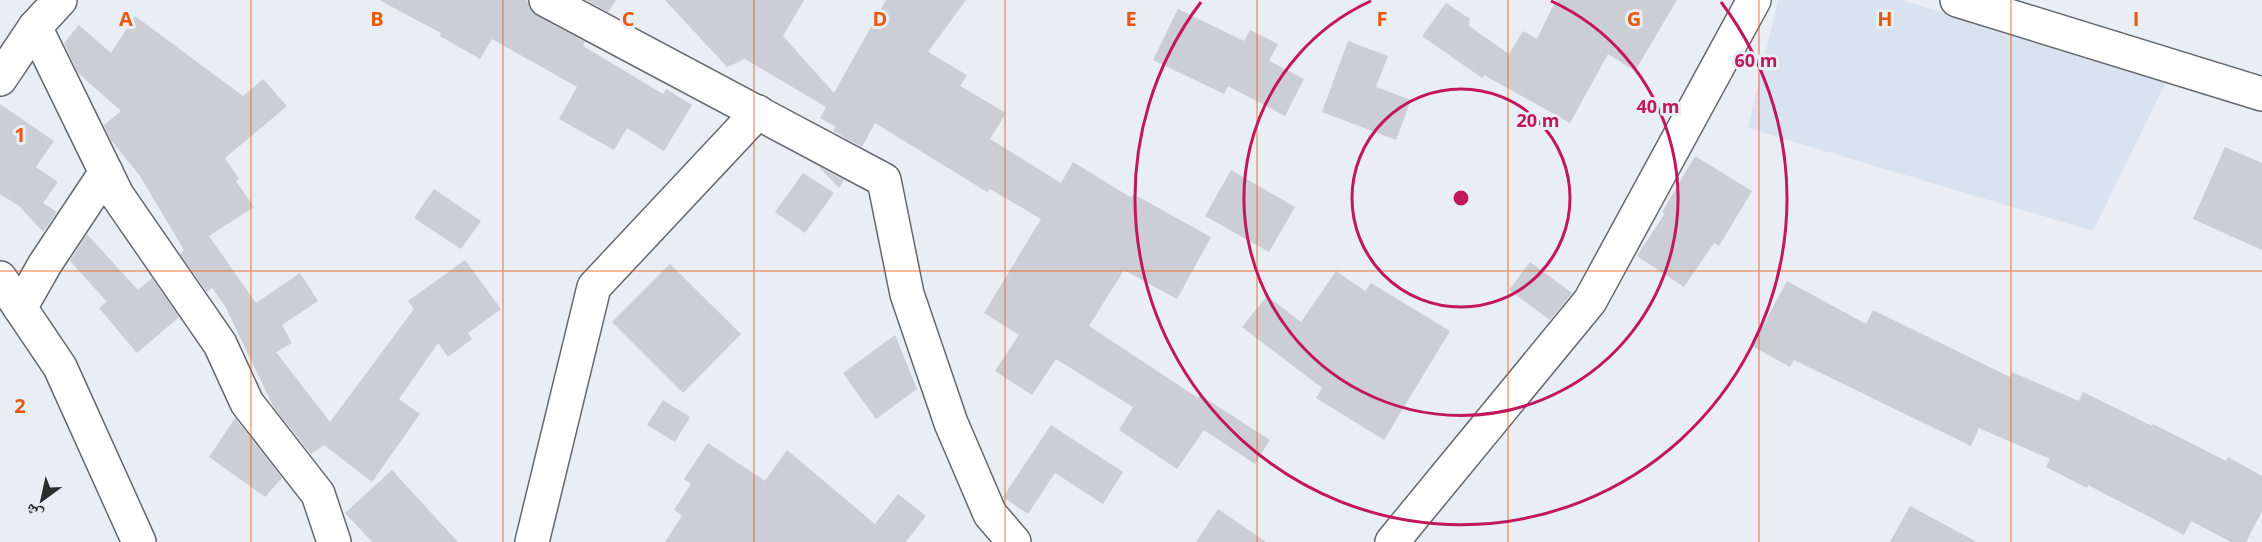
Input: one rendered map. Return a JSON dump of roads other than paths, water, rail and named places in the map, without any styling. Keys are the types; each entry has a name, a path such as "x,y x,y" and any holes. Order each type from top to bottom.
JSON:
{"street":[{"path":"0,79 35,27 60,0"},
{"path":"546,0 884,180 907,294 951,423 990,514 1014,542"},
{"path":"1392,542 1590,301 1754,0"},
{"path":"1957,0 2262,93"},
{"path":"35,27 117,195 220,344 247,403 318,494 334,542"},
{"path":"532,542 594,287 758,112"},
{"path":"20,308 45,264 106,172"},
{"path":"0,278 60,367 139,542"}]}
